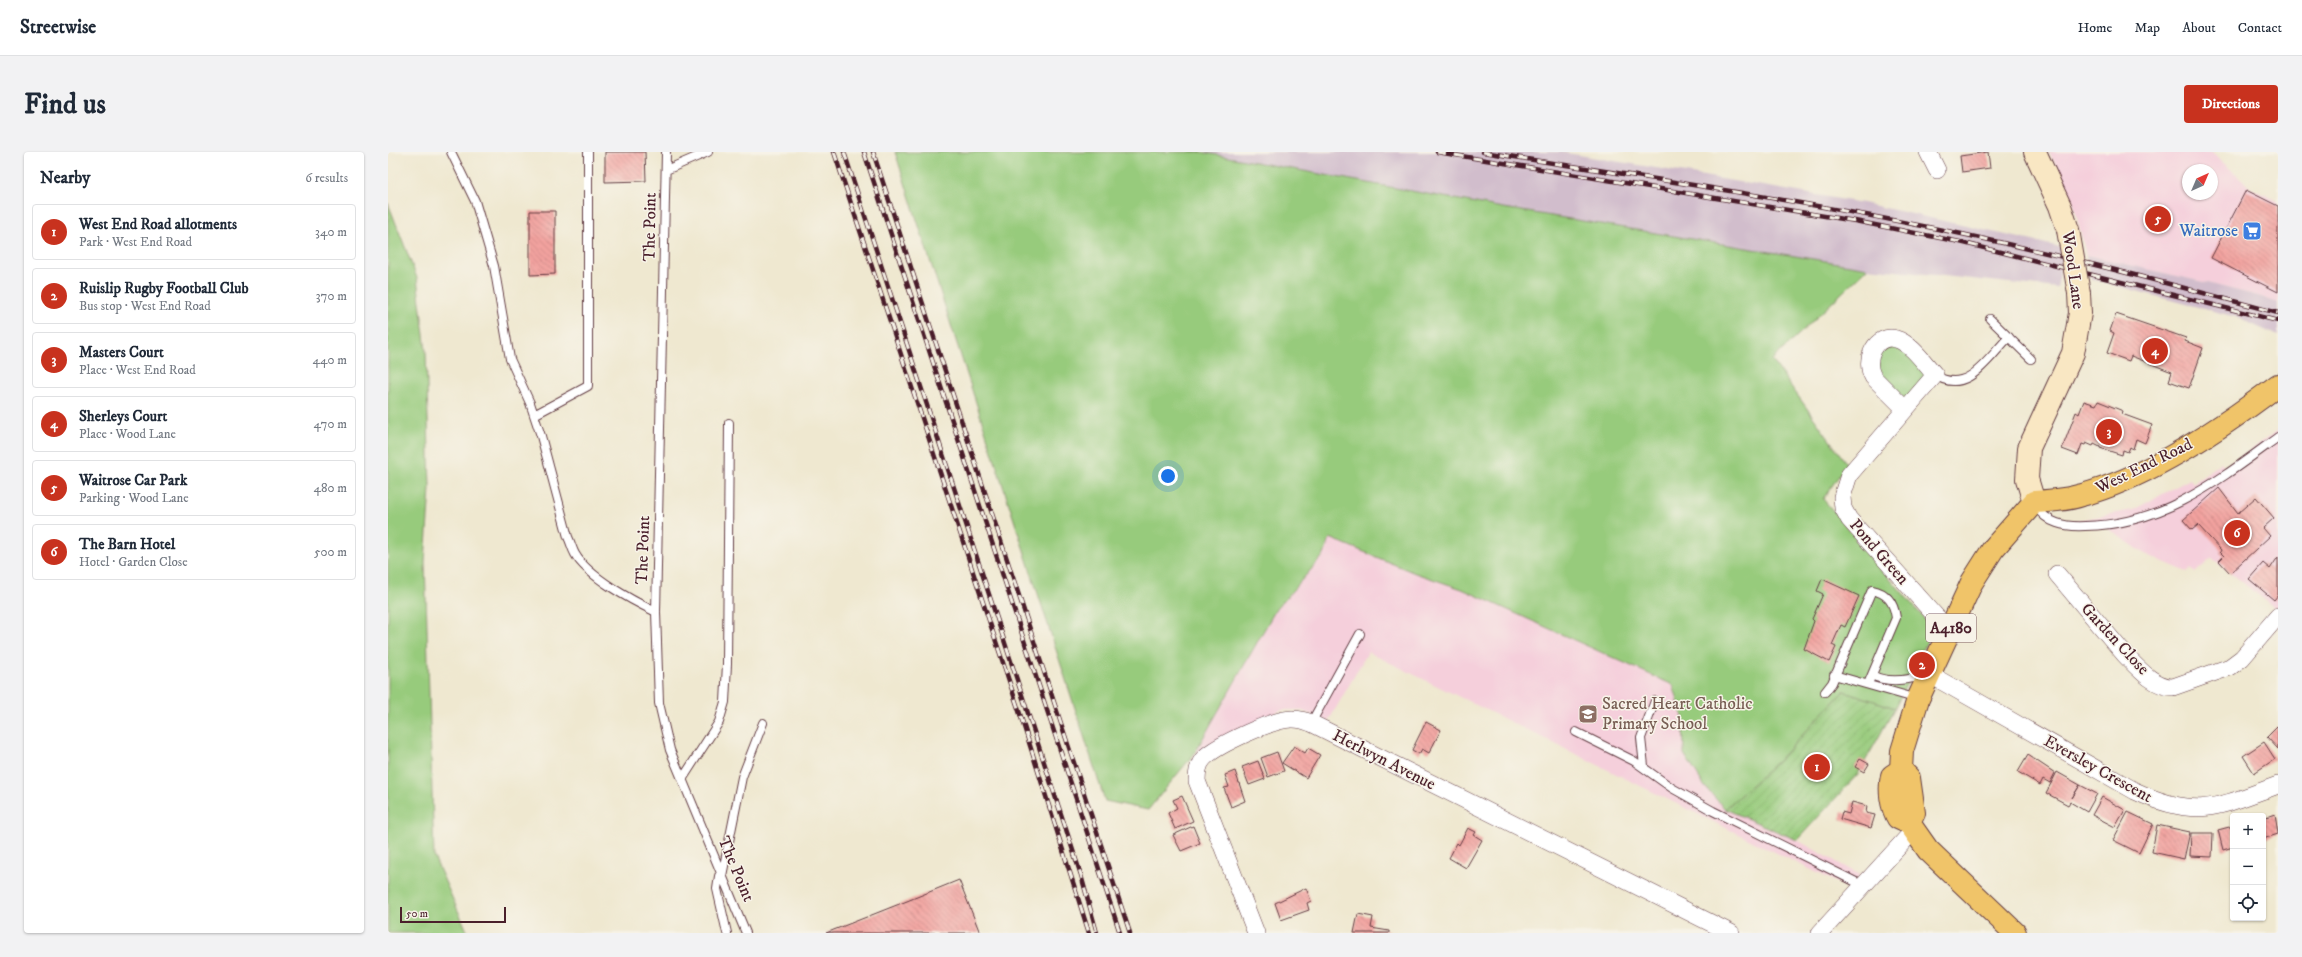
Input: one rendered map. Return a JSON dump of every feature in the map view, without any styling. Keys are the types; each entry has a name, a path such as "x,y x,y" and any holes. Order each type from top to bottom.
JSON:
{"main road":[{"name":"West End Road","path":"2034,502 2081,496 2123,480 2217,428 2278,385"},
{"name":"A4180","path":"1911,827 1914,813 1909,778 1901,770 1902,752 1918,699 1982,564 2034,502"},
{"path":"1911,827 1928,850 2015,933"}],"street":[{"path":"1928,152 1937,170"},
{"name":"Wood Lane","path":"2034,502 2027,479 2029,448 2073,353 2080,313 2079,293 2068,230 2060,206 2035,152"},
{"path":"1906,409 1873,377 1868,365 1871,353 1883,340 1895,338 1906,345 1935,375"},
{"name":"Pond Green","path":"1935,375 1849,475 1844,484 1842,497 1843,508 1849,519 1949,631"},
{"name":"Garden Close","path":"2057,574 2137,668 2165,687 2173,687 2230,666 2242,658 2278,616"},
{"name":"Eversley Crescent","path":"1929,674 2135,792 2157,801 2178,807 2200,809 2220,807 2278,784"},
{"name":"Herlwyn Avenue","path":"1256,933 1197,781 1197,771 1203,758 1223,745 1277,721 1294,719 1311,724 1731,933"},
{"path":"1820,933 1911,827"}],"lane":[{"path":"450,152 475,201 494,266 510,359 534,415 568,537 576,555 585,566 609,585 634,602 656,612"},
{"path":"534,415 588,386 588,152"},
{"name":"The Point","path":"666,152 656,612 659,703 670,750 683,778 746,933"},
{"path":"666,170 708,152"},
{"path":"1990,319 2031,359"},
{"path":"1935,375 1950,382 1963,381 1971,376 2009,337"},
{"path":"683,778 715,731 725,702 727,664 729,423"},
{"path":"2034,502 2045,517 2066,526 2104,526 2137,520 2177,505 2215,483 2278,437"},
{"path":"1824,692 1832,683 1834,675 1872,590 1881,592 1888,597 1894,608 1896,618 1868,684"},
{"path":"1311,724 1360,634"},
{"path":"1872,675 1881,680 1912,679 1929,674"},
{"path":"1834,675 1918,699"},
{"path":"1644,766 1641,738 1655,701"},
{"path":"727,933 717,889 719,876 722,876 742,777 763,723"},
{"path":"1576,732 1644,766 1672,788 1713,812 1862,885"}],"shaded area":[{"path":"1201,152 1561,152 1863,203 2064,248 2057,288 1868,268 1503,208"},
{"path":"2048,152 2211,152 2253,189 2278,201 2278,303 2258,296 2203,282 2086,255 2073,201 2055,163"},
{"path":"2086,255 2203,282 2258,296 2278,303 2278,336 2236,317 2091,279"},
{"path":"2278,430 2278,606 2276,609 2212,558 2195,573 2191,569 2187,572 2145,554 2104,526 2061,525 2062,520 2070,522 2133,510 2190,479 2193,483 2221,462 2226,468"},
{"name":"Sacred Heart Catholic Primary School","path":"1330,538 1415,573 1462,589 1673,685 1683,717 1684,754 1705,787 1725,809 1797,840 1860,875 1848,888 1368,652 1328,722 1300,710 1281,710 1194,754 1276,609 1324,555"}],"green space":[{"path":"895,152 1201,152 1503,208 1868,268 1772,360 1847,464 1823,499 1933,629 1895,708 1844,691 1778,761 1725,809 1705,787 1684,754 1683,717 1673,685 1462,589 1415,573 1330,538 1324,555 1276,609 1194,754 1148,810 1105,801"},
{"path":"388,203 417,278 426,351 430,488 425,562 434,857 468,933 388,933"},
{"path":"1889,338 1935,375 1905,409 1873,377 1871,353"},
{"path":"1844,691 1895,708 1858,774 1797,840 1725,809 1778,761"}],"building":[{"path":"605,152 645,152 646,181 605,182"},
{"path":"1988,152 1990,168 1962,172 1960,156"},
{"name":"Waitrose","path":"2246,190 2278,206 2278,292 2211,258"},
{"path":"530,211 555,211 555,274 530,275"},
{"path":"2116,314 2186,338 2185,341 2203,348 2189,388 2169,381 2172,372 2131,356 2129,361 2107,353 2114,333 2110,331"},
{"path":"2084,401 2096,405 2098,401 2123,411 2122,414 2152,425 2145,443 2136,439 2133,449 2130,447 2128,452 2123,450 2122,455 2100,448 2094,444 2093,446 2086,443 2085,445 2082,444 2078,455 2062,449 2076,412 2079,414"},
{"path":"2219,488 2238,513 2256,497 2274,518 2263,528 2270,536 2230,573 2219,561 2224,556 2220,552 2221,550 2198,525 2192,530 2183,520"},
{"path":"2278,557 2278,595 2274,600 2249,579 2263,563 2270,569"},
{"path":"1822,579 1859,596 1845,627 1841,625 1832,645 1836,647 1829,662 1804,649 1814,621 1812,619 1823,594 1817,591"},
{"path":"1426,722 1441,730 1429,753 1422,749 1419,754 1412,750"},
{"path":"2277,727 2278,728 2278,749 2267,737"},
{"path":"2264,742 2275,759 2254,773 2243,756"},
{"path":"1294,746 1305,753 1308,748 1320,755 1306,778 1282,763"},
{"path":"1277,752 1284,771 1268,777 1261,758"},
{"path":"2028,755 2055,773 2050,783 2043,779 2040,785 2018,772"},
{"path":"1860,759 1869,764 1864,772 1855,767"},
{"path":"1258,761 1265,779 1249,785 1242,767"},
{"path":"1235,771 1245,801 1231,807 1224,788 1229,787 1225,775"},
{"path":"2057,772 2097,794 2087,812 2070,802 2068,805 2046,793"},
{"path":"1182,796 1193,821 1175,829 1168,813 1177,808 1173,800"},
{"path":"2102,797 2125,810 2115,827 2092,815"},
{"path":"1852,802 1867,806 1866,813 1875,815 1871,828 1840,819 1842,812 1849,814"},
{"path":"2128,812 2153,824 2139,853 2113,840"},
{"path":"2275,814 2278,834 2266,838 2266,817"},
{"path":"2157,825 2190,832 2184,859 2152,852"},
{"path":"1193,826 1200,843 1181,851 1173,835"},
{"path":"2230,827 2230,848 2223,850 2218,830"},
{"path":"1468,828 1476,832 1474,835 1482,840 1466,868 1449,858 1457,843 1459,845"},
{"path":"2191,833 2213,833 2212,857 2190,856"},
{"path":"959,880 980,933 826,933 907,901"},
{"path":"1306,888 1311,901 1307,903 1309,910 1281,920 1275,903"},
{"path":"1358,914 1373,917 1371,928 1389,931 1389,933 1354,933"}],"railway":[{"path":"834,152 1021,717 1089,933"},
{"path":"844,152 1081,875 1097,933"},
{"path":"864,152 1120,933"},
{"path":"873,152 1130,933"},
{"path":"1437,152 1855,221 1960,242 2278,321"},
{"path":"1483,152 1742,193 1945,230 2088,263 2278,313"}],"place":[{"name":"Waitrose Car Park","path":"2158,219"},
{"name":"Waitrose","path":"2252,231"},
{"name":"Sherleys Court","path":"2155,351"},
{"name":"Masters Court","path":"2109,432"},
{"name":"The Barn Hotel","path":"2237,533"},
{"name":"Ruislip Rugby Football Club","path":"1922,665"},
{"name":"Sacred Heart Catholic Primary School","path":"1588,714"},
{"name":"West End Road allotments","path":"1817,767"}]}
